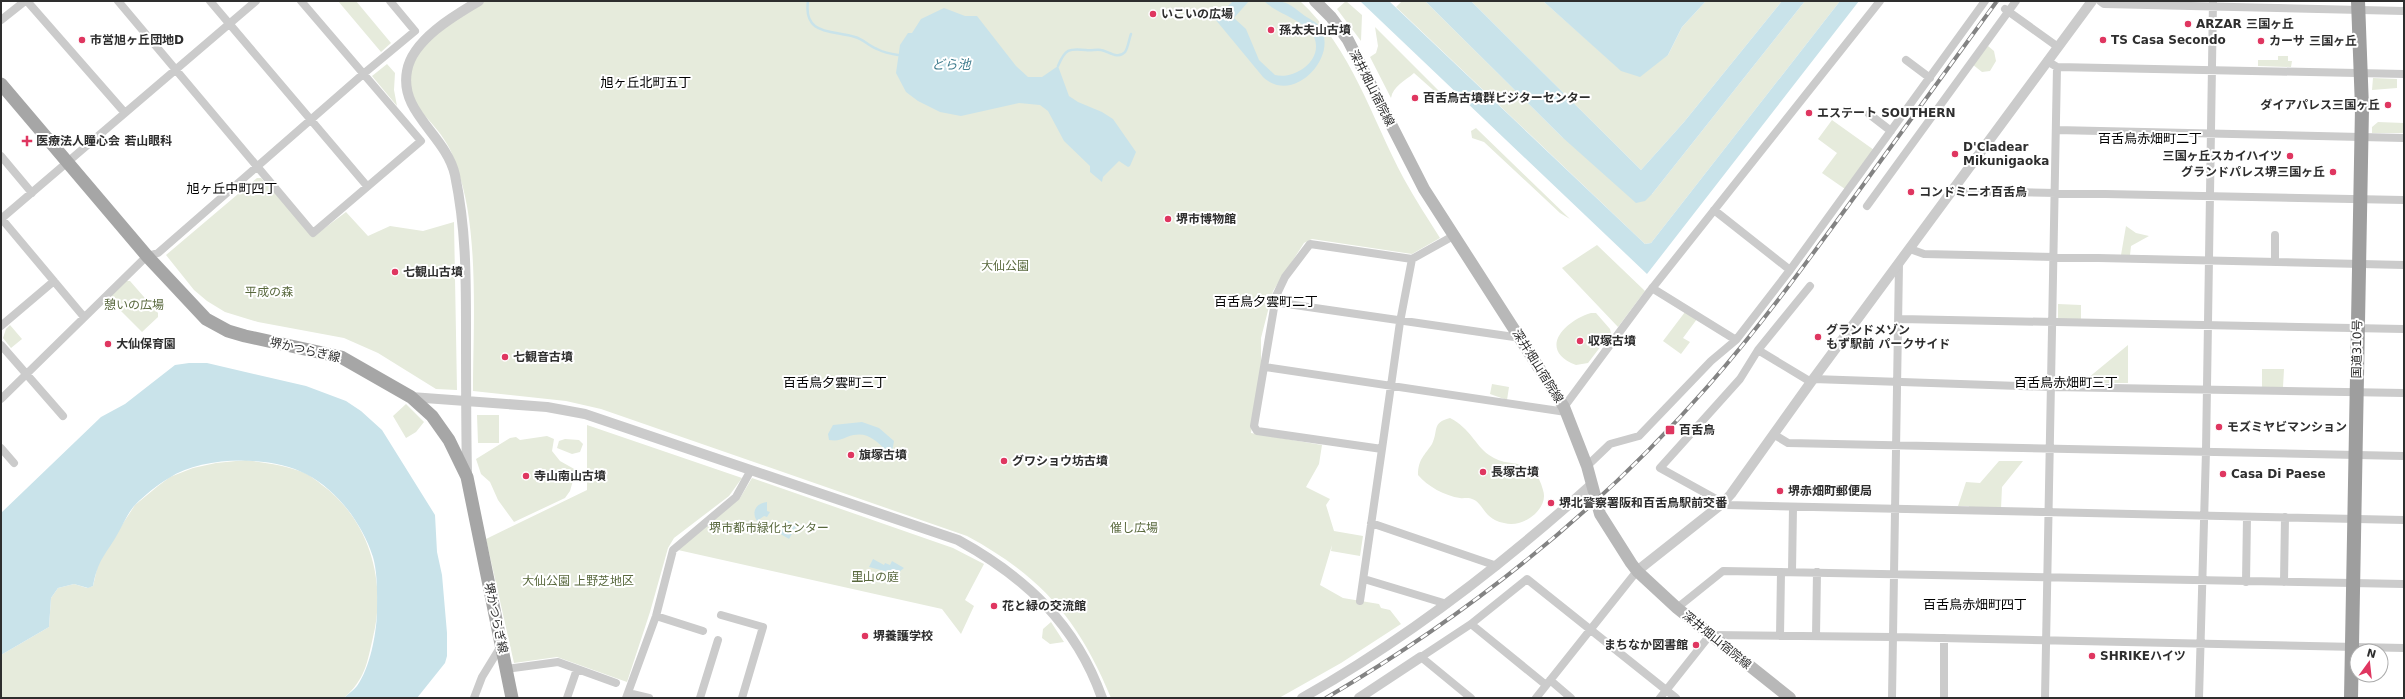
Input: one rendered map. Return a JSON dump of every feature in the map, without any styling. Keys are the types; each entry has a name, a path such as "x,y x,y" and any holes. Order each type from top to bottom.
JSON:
{"highway":[{"name":"国道310号","path":"2352,643 2361,138 2361,74 2358,5"},
{"name":"国道310号","path":"2351,683 2351,698"}],"main road":[{"name":"深井畑山宿院線","path":"1315,1 1331,17 1348,40 1408,159 1442,217 1521,338 1565,409 1587,466 1603,520 1637,571 1677,608 1790,698"},
{"name":"堺かつらぎ線","path":"1,84 147,256 189,303 206,319 217,326 264,341 341,358 411,397 432,416 449,440 467,477 512,698"}],"street":[{"path":"1,20 26,1 125,113"},
{"path":"118,1 259,167 312,233 421,141 362,75 301,1"},
{"path":"210,1 367,186"},
{"path":"84,317 1,218 125,113 175,68 256,1"},
{"path":"1,399 147,256 158,253 259,167 362,75 415,31 390,1"},
{"path":"467,477 466,246 455,175 443,146 418,115 408,97 406,79 409,62 418,49 444,22 479,1"},
{"path":"1265,367 1391,386 1565,409 1652,288 1880,1"},
{"path":"1587,466 1610,444 1639,436 1711,361 1736,340 1790,270 1985,1"},
{"path":"1867,206 2007,10 2016,1"},
{"path":"1536,698 1637,571 1723,503 1812,380 1954,191 2092,1"},
{"path":"2100,1 2104,4 2358,5 2404,11"},
{"path":"2199,698 2201,582 2206,451 2213,4"},
{"path":"2007,10 2058,47"},
{"path":"1906,60 1930,78"},
{"path":"2047,61 2057,67 2404,74"},
{"path":"2045,698 2047,577 2050,513 2057,67"},
{"path":"1869,114 1891,131"},
{"path":"2056,130 2212,135 2404,138"},
{"path":"1,156 32,193"},
{"path":"1954,191 2404,200"},
{"path":"1714,210 1790,270"},
{"path":"1382,449 1257,431 1254,426 1265,367 1274,302 1285,277 1310,244 1412,259 1455,235"},
{"path":"2275,235 2275,262"},
{"path":"1910,249 1924,254 2404,265"},
{"path":"1360,601 1400,322 1412,259"},
{"path":"1892,698 1899,383 1899,264"},
{"path":"1,326 54,281"},
{"path":"1810,286 1758,350 1740,380 1660,468 1727,505 1896,510 2404,520"},
{"path":"1652,288 1736,340"},
{"path":"1274,302 1400,322 1521,338"},
{"path":"1900,319 2404,329"},
{"path":"1,345 63,416"},
{"path":"1758,350 1812,380 1899,383 2404,392"},
{"path":"411,397 466,400 566,410 605,420 958,540 1012,573 1046,604 1071,637 1089,667 1102,698"},
{"path":"1773,434 1788,443 2404,456"},
{"path":"1,448 14,463"},
{"path":"649,698 627,695 656,616 673,550 736,497 750,470"},
{"path":"1302,698 1334,680 1447,604 1497,566 1592,485"},
{"path":"1792,572 1793,507"},
{"path":"2246,582 2247,517"},
{"path":"2284,582 2285,517"},
{"path":"1371,523 1497,566"},
{"path":"1677,608 1723,571 2047,577 2201,582 2404,584"},
{"path":"1780,636 1781,572"},
{"path":"1816,636 1817,572"},
{"path":"1364,579 1447,604"},
{"path":"1359,698 1471,624 1527,579 1676,698"},
{"path":"721,615 763,627 742,698"},
{"path":"656,616 703,631"},
{"path":"1471,624 1571,698"},
{"path":"1660,698 1710,635 2046,640 2349,648"},
{"path":"1944,638 1944,698"},
{"path":"700,698 718,640"},
{"path":"474,698 482,677 501,646"},
{"path":"2389,648 2404,648"},
{"path":"1421,657 1471,698"},
{"path":"506,670 558,662 616,683"},
{"path":"567,698 577,669"}],"green space":[{"path":"338,1 356,1 391,43 381,52"},
{"name":"大仙公園","path":"484,1 1300,1 1334,40 1347,62 1404,179 1440,238 1412,254 1312,239 1304,243 1273,291 1261,338 1261,366 1251,433 1322,445 1319,464 1306,487 1330,499 1326,505 1334,531 1363,536 1360,556 1331,551 1332,545 1320,585 1343,598 1379,604 1381,608 1390,610 1401,624 1341,663 1279,698 1111,698 1099,670 1085,645 1071,623 1055,603 1037,584 1016,567 993,551 967,536 601,409 566,401 473,391 474,277 469,217 464,190 448,146 441,134 416,104 410,85 410,72 412,65 422,48 437,32 464,12"},
{"path":"1346,1 1362,15 1361,41 1337,9"},
{"path":"1402,1 1425,1 1562,137 1652,194 1805,1 1840,1 1651,243 1645,244 1396,7"},
{"path":"1471,1 1543,1 1621,70 1668,55 1682,27 1706,1 1782,1 1684,122 1641,170"},
{"path":"1375,27 1443,95 1441,97 1414,73 1394,90 1391,98 1370,57 1376,53 1378,46"},
{"path":"1988,46 1994,51 1996,61 1990,71 1982,72 1972,64"},
{"path":"2278,56 2288,56 2288,61 2292,61 2291,67 2258,66 2258,60 2278,60"},
{"path":"387,64 395,73 394,90 397,106 372,76"},
{"path":"2373,78 2397,79 2397,88 2372,90"},
{"path":"1832,120 1874,150 1845,189 1822,173 1837,153 1818,139"},
{"path":"2378,122 2404,123 2404,133 2372,133 2372,127"},
{"path":"1476,128 1570,219 1560,213 1484,142 1472,138 1471,131"},
{"name":"平成の森","path":"257,178 261,178 314,236 346,212 368,236 390,226 423,231 454,222 457,390 436,389 378,353 344,338 258,322 225,312 207,301 194,290 166,255"},
{"path":"2126,226 2136,233 2149,236 2131,246 2130,255 2121,255"},
{"path":"1597,245 1645,291 1618,327 1562,268"},
{"name":"憩いの広場","path":"126,281 130,281 158,313 158,317 142,332 108,298"},
{"path":"2058,304 2081,305 2081,319 2058,319"},
{"path":"1685,312 1697,319 1683,338 1690,342 1681,354 1663,341"},
{"path":"1591,313 1596,313 1610,329 1611,333 1588,363 1576,365 1564,359 1558,352 1556,344 1564,329 1572,322"},
{"path":"10,325 22,339 11,348 3,338 6,329"},
{"path":"2128,345 2128,383 2082,383"},
{"path":"2262,369 2284,369 2283,387 2262,387"},
{"path":"1492,384 1509,387 1507,400 1490,394"},
{"path":"406,404 424,422 416,432 406,438 393,416"},
{"path":"477,415 499,415 499,443 478,443"},
{"path":"1450,418 1463,427 1489,455 1497,460 1527,467 1533,471 1539,479 1544,497 1540,509 1535,514 1525,521 1513,524 1497,521 1488,515 1476,501 1470,498 1454,497 1442,493 1431,487 1418,475 1419,465 1424,454 1432,444 1436,428 1440,422"},
{"name":"大仙公園 上野芝地区","path":"587,425 742,478 729,496 674,538 668,548 650,612 627,682 557,657 514,663 486,539 587,490"},
{"path":"547,436 554,439 552,451 560,461 576,470 570,491 565,498 514,522 498,500 490,482 481,474 476,459 510,438 516,437 520,440"},
{"path":"565,439 579,440 583,444 580,452 572,454 557,448 559,441"},
{"path":"246,460 268,463 298,470 322,485 338,499 352,515 370,553 378,595 377,616 369,655 364,670 357,684 344,698 1,698 1,655 49,627 51,598 58,588 74,584 87,588 93,586 99,560 135,505 170,477 193,468 216,463"},
{"path":"1999,461 2023,461 2002,487 2001,509 1968,508 1969,506 1958,506 1966,482 1980,483"},
{"name":"堺市都市緑化センター","path":"752,478 953,548 984,564 965,600 974,606 961,634 942,609 678,550 740,498"},
{"path":"1051,622 1064,642 1050,644 1042,638 1043,629"}],"water":[{"path":"1233,1 1249,1 1234,18 1246,29 1259,60 1275,75 1283,76 1291,74 1306,66 1315,53 1316,45 1314,37 1305,26 1264,1 1278,1 1286,3 1314,21 1324,36 1324,49 1320,61 1312,72 1301,81 1288,85 1276,84 1263,77 1215,19"},
{"path":"1360,1 1389,1 1645,244 1651,243 1840,1 1859,1 1647,274"},
{"path":"1425,1 1471,1 1641,170 1684,122 1782,1 1805,1 1652,194 1645,201 1636,203 1562,137"},
{"path":"1543,1 1706,1 1682,27 1668,55 1640,77 1621,71"},
{"name":"どら池","path":"944,8 965,16 977,16 1016,66 1028,77 1042,77 1058,66 1069,96 1113,119 1136,152 1130,166 1128,167 1119,161 1103,177 1102,182 1090,172 1090,166 1064,141 1048,111 1040,105 1019,103 961,116 940,112 918,101 906,92 896,73 900,45 908,33 912,33 921,19"},
{"path":"207,363 306,386 346,401 361,411 382,430 435,515 437,552 442,575 447,633 447,656 445,663 417,698 344,698 356,688 362,679 369,661 374,641 377,614 377,592 376,571 373,557 355,520 338,498 328,489 306,474 291,468 256,461 218,462 200,465 169,478 156,487 130,511 99,564 93,586 88,588 74,584 58,588 51,598 49,627 1,655 1,513 101,417 125,404 175,365"},
{"path":"862,422 879,428 894,441 892,452 888,452 874,440 865,435 854,435 838,440 829,440 828,434 833,425"},
{"path":"767,502 767,511 770,512 767,517 764,516 757,521 754,514 757,506"},
{"path":"786,520 797,525 789,539 774,530 778,523 783,526"},
{"path":"873,559 884,565 885,563 890,565 892,561 904,568 899,572 898,580 892,573 869,567"}],"waterway":[{"path":"808,1 810,20 821,30 858,38 879,50 898,55"},
{"path":"1058,66 1065,53 1075,49 1099,50 1116,55 1122,54 1126,50 1131,34"}],"railway":[{"path":"1326,698 1379,666 1481,596 1577,517 1623,475 1666,432 1727,364 1781,296 1997,1"}],"place":[{"name":"いこいの広場","path":"1153,14"},
{"name":"ARZAR 三国ヶ丘","path":"2188,24"},
{"name":"孫太夫山古墳","path":"1271,30"},
{"name":"市営旭ヶ丘団地D","path":"82,40"},
{"name":"TS Casa Secondo","path":"2103,40"},
{"name":"カーサ 三国ヶ丘","path":"2261,41"},
{"name":"百舌鳥古墳群ビジターセンター","path":"1415,98"},
{"name":"ダイアパレス三国ヶ丘","path":"2388,105"},
{"name":"エステート SOUTHERN","path":"1809,113"},
{"name":"医療法人瞳心会 若山眼科","path":"27,141"},
{"name":"D'Cladear Mikunigaoka","path":"1955,154"},
{"name":"三国ヶ丘スカイハイツ","path":"2290,156"},
{"name":"グランドパレス堺三国ヶ丘","path":"2333,172"},
{"name":"コンドミニオ百舌鳥","path":"1911,192"},
{"name":"堺市博物館","path":"1168,219"},
{"name":"七観山古墳","path":"395,272"},
{"name":"グランドメゾン もず駅前 パークサイド","path":"1818,337"},
{"name":"収塚古墳","path":"1580,341"},
{"name":"大仙保育園","path":"108,344"},
{"name":"七観音古墳","path":"505,357"},
{"name":"モズミヤビマンション","path":"2219,427"},
{"name":"百舌鳥","path":"1670,430"},
{"name":"旗塚古墳","path":"851,455"},
{"name":"グワショウ坊古墳","path":"1004,461"},
{"name":"長塚古墳","path":"1483,472"},
{"name":"Casa Di Paese","path":"2223,474"},
{"name":"寺山南山古墳","path":"526,476"},
{"name":"堺赤畑町郵便局","path":"1780,491"},
{"name":"堺北警察署阪和百舌鳥駅前交番","path":"1551,503"},
{"name":"花と緑の交流館","path":"994,606"},
{"name":"堺養護学校","path":"865,636"},
{"name":"まちなか図書館","path":"1696,645"},
{"name":"SHRIKEハイツ","path":"2092,656"}],"district":[{"name":"旭ヶ丘北町五丁","path":"646,82"},
{"name":"百舌鳥赤畑町二丁","path":"2150,138"},
{"name":"旭ヶ丘中町四丁","path":"232,188"},
{"name":"百舌鳥夕雲町二丁","path":"1266,301"},
{"name":"百舌鳥夕雲町三丁","path":"835,382"},
{"name":"百舌鳥赤畑町三丁","path":"2066,382"},
{"name":"百舌鳥赤畑町四丁","path":"1975,604"}],"park label":[{"name":"催し広場","path":"1134,528"},
{"name":"里山の庭","path":"875,577"}]}
